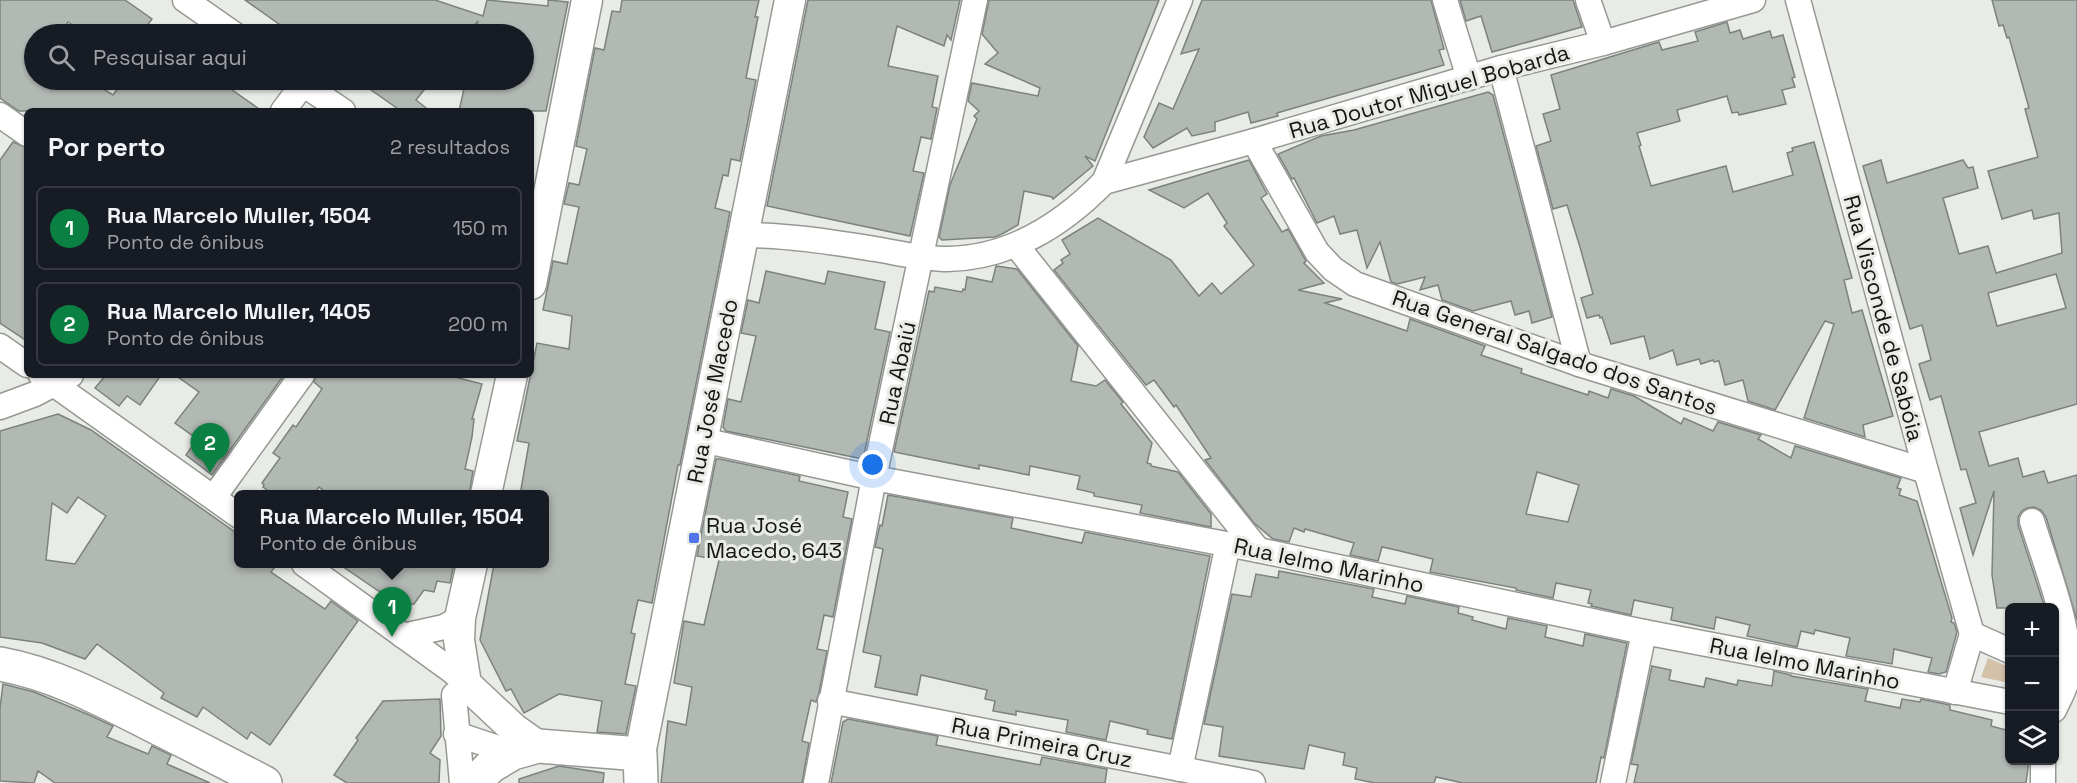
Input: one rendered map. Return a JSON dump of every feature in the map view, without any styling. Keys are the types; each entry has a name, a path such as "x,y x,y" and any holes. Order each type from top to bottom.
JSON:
{"main road":[{"path":"0,664 27,669 91,694 265,783"},
{"path":"474,783 491,766 525,749 640,769"}],"street":[{"path":"185,0 220,24"},
{"path":"535,242 587,0"},
{"name":"Rua José Macedo","path":"640,769 702,440 790,0"},
{"name":"Rua Abaiú","path":"816,783 874,477 975,0"},
{"path":"743,235 797,237 947,259 978,256 1016,245 1085,202 1104,182 1180,0"},
{"path":"1445,0 1468,78"},
{"path":"1588,0 1603,43"},
{"name":"Rua Doutor Miguel Bobarda","path":"1104,182 1468,78 1603,43 1753,0"},
{"name":"Rua Visconde de Sabóia","path":"1798,0 1972,634"},
{"path":"1501,69 1579,364"},
{"path":"285,108 295,90"},
{"path":"312,90 339,108"},
{"path":"0,115 24,132"},
{"name":"Rua General Salgado dos Santos","path":"1254,141 1317,252 1333,269 1355,284 1579,364 1926,471"},
{"path":"1016,245 1258,550"},
{"path":"0,346 24,363"},
{"path":"0,407 56,378 234,512"},
{"path":"214,497 300,378"},
{"path":"487,490 511,378"},
{"name":"Rua Ielmo Marinho","path":"702,440 874,477 1258,550 1644,632 2005,701"},
{"path":"2032,521 2061,617 2067,645 2066,676 2059,698"},
{"path":"1180,769 1228,544"},
{"path":"310,568 452,671 460,690 514,729 525,749"},
{"path":"462,783 456,734 461,662 459,640 460,618 471,568"},
{"path":"403,636 444,627 460,618"},
{"path":"1613,783 1644,632"},
{"path":"1955,692 1972,634 2005,649"},
{"name":"Rua Primeira Cruz","path":"830,701 1253,783"},
{"path":"456,734 525,749"},
{"path":"2043,765 2043,783"}],"shaded area":[{"path":"1988,658 2005,665 2005,682 1981,677"}],"building":[{"path":"0,0 125,0 152,19 148,24 71,24 68,22 67,24 24,24 24,90 105,90 113,95 117,90 232,90 258,108 24,108 24,111 19,111 0,98"},
{"path":"245,0 435,0 483,16 487,0 548,6 548,0 568,2 546,111 534,111 534,108 460,108 464,90 534,90 534,24 477,24 478,21 475,24 279,24"},
{"path":"622,0 759,0 755,17 758,17 746,78 756,80 740,161 731,159 728,176 723,175 715,208 730,212 680,465 678,465 652,603 638,600 631,633 635,634 625,684 636,686 626,734 597,732 602,701 559,694 524,713 511,689 506,691 480,640 493,568 549,568 549,490 521,490 529,443 517,441 530,378 534,378 537,343 569,349 572,316 543,310 553,261 567,264 579,207 564,204 569,183 579,185 587,149 576,146 595,48 604,50 612,11 620,12"},
{"path":"808,0 960,0 951,40 947,35 944,46 897,26 888,66 938,76 932,107 937,108 931,139 921,137 913,171 924,173 910,236 767,206"},
{"path":"989,0 1159,0 1095,161 1085,156 1093,166 1053,199 1024,191 1018,225 1002,234 995,237 942,240 939,237 950,185 977,119 974,116 979,111 968,101 972,83 1038,96 1040,88 985,64 998,53 982,34"},
{"path":"1202,0 1431,0 1444,49 1439,50 1444,65 1277,113 1278,116 1251,123 1248,112 1215,122 1215,131 1192,136 1187,128 1153,148 1144,137 1159,103 1173,109 1199,49 1181,54"},
{"path":"1460,0 1573,0 1582,27 1492,52 1481,16 1466,21"},
{"path":"1992,0 2077,0 2077,404 1979,432 1989,466 2018,458 2023,477 2044,471 2048,483 2077,475 2077,620 2046,517 2041,510 2034,507 2022,511 2018,517 2018,525 2043,603 2005,603 2005,608 1997,608 1992,575 1994,491 1973,555 1960,508 1976,503 1966,469 1961,470 1941,396 1930,400 1919,364 1931,360 1922,325 1910,329 1863,166 1881,160 1887,183 1963,160 1968,168 1973,167 1978,188 1943,198 1959,254 1988,246 1996,273 2062,253 2059,213 2034,219 2032,210 2002,219 1988,171 2038,157 2025,109 2029,108 2009,37 2007,38 2003,25 1999,26","holes":["2056,274 2066,308 1997,326 1988,293"]},
{"path":"1727,22 1730,33 1740,30 1743,39 1770,31 1772,38 1783,35 1795,77 1792,78 1795,87 1782,90 1786,104 1739,115 1738,112 1732,113 1727,96 1677,110 1680,121 1637,133 1651,186 1726,166 1733,192 1793,175 1787,153 1793,151 1792,148 1814,142 1852,278 1844,280 1852,313 1862,310 1893,416 1863,425 1865,437 1804,418 1834,324 1825,321 1775,410 1748,401 1743,380 1725,385 1719,361 1714,362 1713,360 1701,364 1699,359 1677,365 1673,350 1650,359 1644,336 1611,344 1602,317 1600,318 1599,315 1587,318 1581,298 1593,294 1580,247 1567,205 1553,209 1536,146 1551,141 1543,114 1560,109 1551,75 1659,42 1662,50 1698,41 1695,32"},
{"path":"371,90 424,90 416,100 426,108 397,108"},
{"path":"1488,92 1493,95 1552,317 1532,323 1529,311 1515,315 1511,301 1473,311 1442,300 1438,285 1420,290 1425,277 1397,284 1391,282 1380,242 1367,268 1357,230 1340,234 1334,216 1317,223 1294,178 1292,179 1278,154 1321,136 1354,130"},
{"path":"13,142 24,147 24,339 0,323 0,160"},
{"path":"1249,160 1267,194 1261,198 1282,232 1288,229 1306,261 1304,263 1324,283 1298,290 1342,299 1325,303 1407,331 1410,319 1485,346 1481,355 1522,369 1521,373 1588,395 1589,391 1608,398 1611,389 1634,396 1681,424 1684,418 1713,431 1718,422 1761,435 1758,439 1791,458 1795,446 1901,478 1897,488 1901,489 1899,495 1917,501 1952,618 1951,622 1954,623 1957,632 1946,672 1939,674 1928,672 1932,658 1894,649 1892,664 1846,656 1850,638 1815,630 1814,634 1801,631 1797,647 1747,636 1750,625 1716,617 1714,629 1671,620 1673,608 1634,600 1631,615 1591,606 1592,604 1588,603 1591,590 1556,583 1553,598 1516,590 1516,588 1430,572 1433,559 1382,547 1378,561 1350,555 1354,543 1305,529 1304,532 1294,528 1289,542 1273,539 1254,523 1205,460 1211,458 1176,405 1174,407 1154,380 1146,385 1054,270 1063,263 1061,260 1070,254 1062,240 1098,218 1171,260 1199,296 1212,283 1221,294 1254,265 1224,226 1227,223 1208,193 1184,208 1149,190","holes":["1537,472 1579,485 1568,522 1526,514"]},
{"path":"996,266 1017,269 1078,346 1071,381 1096,386 1105,380 1152,443 1147,463 1178,472 1211,514 1211,527 1140,513 1142,505 1094,496 1094,493 1077,489 1080,476 1030,466 1029,475 979,465 979,469 894,452 929,291 934,292 935,287 962,292 963,289 965,290 967,277 992,282"},
{"path":"766,271 825,284 828,271 885,282 875,329 890,332 863,459 726,431 723,427 728,399 741,402 756,336 741,333 748,300 759,303"},
{"path":"103,378 159,378 140,405 127,396 119,406 95,388"},
{"path":"179,378 282,378 212,475 186,455 197,439 175,423 199,392"},
{"path":"315,378 459,378 482,384 472,419 474,419 472,437 465,469 473,471 470,490 323,490 319,487 317,490 267,490 262,483 280,458 273,453 293,425 296,427 322,389 314,382"},
{"path":"58,414 91,430 234,531 234,568 274,568 271,572 325,609 331,601 358,621 270,745 251,732 247,739 203,707 197,717 161,698 164,693 97,644 85,659 42,643 0,637 0,431","holes":["78,497 106,516 75,564 46,560 52,503 67,513"]},
{"path":"716,459 800,476 799,481 848,492 843,517 852,519 833,617 824,615 817,649 827,651 819,693 816,702 811,700 802,741 809,743 802,783 661,783 668,721 686,725 692,687 674,683 684,621 704,625 719,560 697,556"},
{"path":"888,495 1013,518 1011,528 1082,543 1085,532 1210,556 1172,739 1147,734 1148,730 1110,721 1106,740 1066,732 1068,720 1016,711 1016,715 993,711 995,701 985,699 987,690 921,675 917,695 875,687 881,656 863,652 883,549 875,547"},
{"path":"345,568 453,568 450,583 437,581 434,592 424,590 414,604 399,605"},
{"path":"1279,571 1374,589 1372,597 1405,604 1407,596 1459,607 1458,613 1473,617 1472,620 1506,629 1508,618 1547,626 1545,637 1583,646 1585,634 1627,643 1604,758 1601,757 1596,783 1463,783 1436,777 1434,783 1375,783 1355,779 1357,768 1343,765 1345,753 1309,745 1304,769 1219,756 1223,727 1204,724 1232,594 1251,597 1256,574 1278,578"},
{"path":"1652,666 1671,670 1669,680 1704,687 1706,678 1737,685 1738,680 1772,686 1774,671 1868,689 1865,701 1900,708 1902,699 1920,702 1921,699 1950,705 1950,710 1992,720 1991,726 2005,730 2005,765 2028,765 2026,783 1634,783 1638,765 1631,764"},
{"path":"3,684 34,692 113,726 107,737 148,754 152,746 171,755 167,764 210,783 55,783 38,771 34,783 0,781 0,708"},
{"path":"440,699 441,736 430,753 440,760 439,783 347,783 334,775 358,740 356,738 383,701"},
{"path":"848,719 938,736 936,745 1040,765 1042,757 1107,769 1105,783 831,783 843,722"},
{"path":"559,766 604,773 603,783 519,783 519,779"}],"place":[{"name":"Rua Marcelo Muller, 1405","path":"210,473"},
{"name":"Rua José Macedo, 643","path":"694,538"},
{"name":"Rua Marcelo Muller, 1504","path":"392,637"}]}
